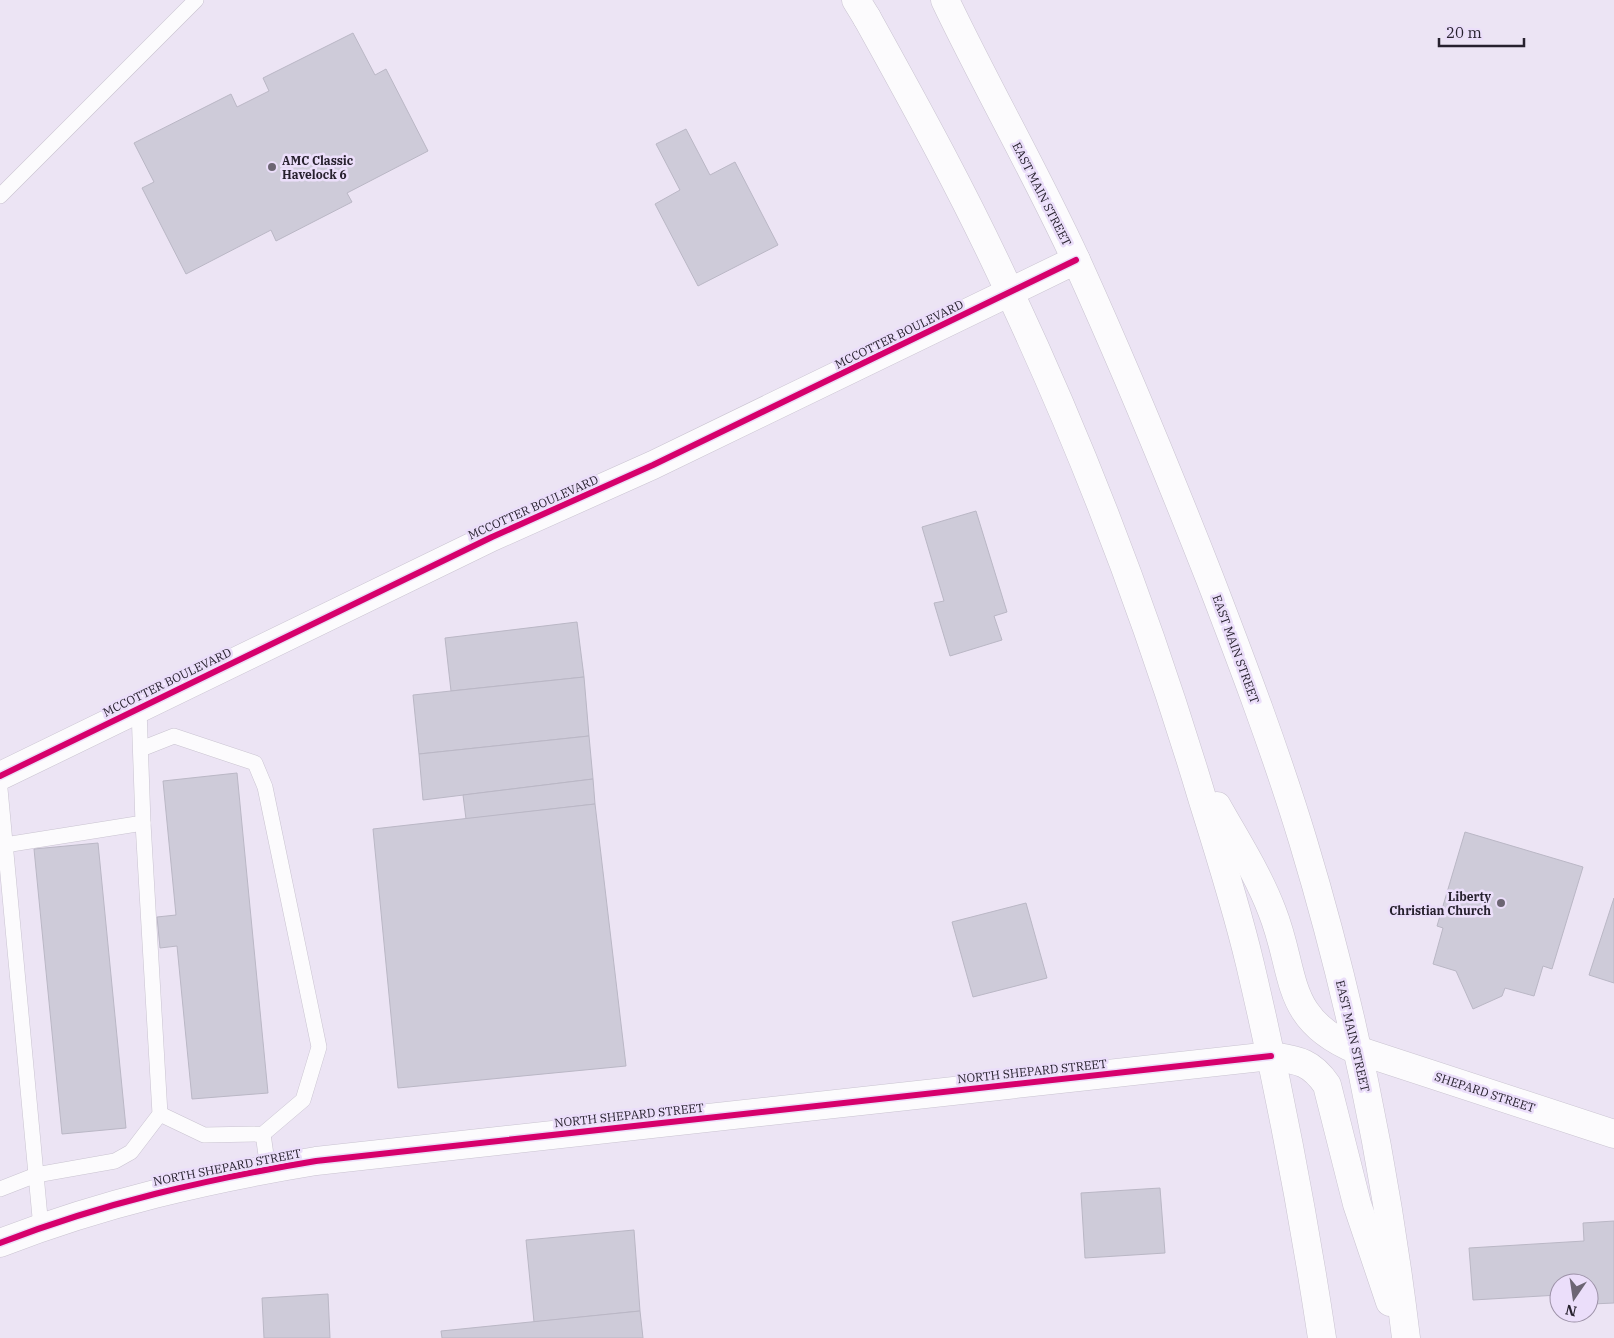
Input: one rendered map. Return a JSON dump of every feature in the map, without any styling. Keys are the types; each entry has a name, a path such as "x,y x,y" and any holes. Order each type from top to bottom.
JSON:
{"main road":[{"name":"EAST MAIN STREET","path":"945,0 1076,260 1186,520 1269,738 1318,894 1357,1050 1395,1245 1406,1338"},
{"path":"860,6 918,110 1010,292 1081,457 1124,564 1192,762 1249,960 1293,1164 1322,1338"},
{"name":"MCCOTTER BOULEVARD","path":"0,776 492,537 653,465 1076,260"},
{"name":"SHEPARD STREET","path":"1192,762 1260,883 1273,913 1299,1002 1309,1018 1323,1031 1338,1042 1357,1050 1614,1134"},
{"name":"NORTH SHEPARD STREET","path":"0,1243 104,1206 173,1188 316,1161 1271,1056 1307,1064 1318,1071 1327,1084 1358,1204 1402,1338"}],"lane":[{"path":"0,196 196,0"},
{"path":"0,1189 36,1175 115,1161 131,1152 160,1114 143,823 139,708"},
{"path":"141,749 174,736 218,749 255,763 265,787 319,1047 303,1100 263,1134 204,1135 160,1114"},
{"path":"0,789 5,845 3,865 41,1228"},
{"path":"5,845 143,823"},
{"path":"263,1134 268,1169"}],"building":[{"name":"AMC Classic Havelock 6","path":"353,33 375,75 386,69 428,151 347,193 352,202 276,241 271,230 186,274 142,188 154,182 134,143 231,94 237,107 269,91 263,78"},
{"path":"686,129 710,175 735,162 778,245 698,286 655,204 680,190 656,144"},
{"path":"976,511 1007,612 994,616 1002,640 950,656 934,603 944,601 922,527"},
{"path":"577,622 584,677 451,691 445,638"},
{"path":"584,677 589,736 419,754 413,695"},
{"path":"589,736 593,779 423,800 419,754"},
{"path":"237,773 268,1093 192,1099 177,946 160,948 157,917 176,915 163,781"},
{"path":"593,779 595,804 466,819 463,795"},
{"path":"595,804 626,1066 398,1088 373,829"},
{"path":"1465,832 1583,867 1552,969 1543,966 1534,996 1505,988 1502,996 1473,1009 1456,971 1433,964 1443,928 1437,926"},
{"path":"98,843 126,1128 62,1134 34,849"},
{"path":"1614,898 1614,983 1589,975"},
{"path":"1026,903 1047,978 973,997 952,922"},
{"path":"1160,1188 1165,1253 1085,1258 1081,1193"},
{"path":"1614,1221 1614,1303 1599,1304 1599,1273 1549,1273 1549,1296 1473,1300 1469,1248 1584,1241 1583,1223"},
{"path":"634,1230 640,1311 534,1322 526,1240"},
{"path":"328,1294 330,1338 264,1338 262,1298"},
{"path":"640,1311 643,1338 442,1338 441,1331"}],"cycle path":[{"path":"0,776 492,537 653,465 1076,260"},
{"path":"0,1243 117,1204 195,1184 316,1161 1271,1056"}],"place":[{"name":"AMC Classic Havelock 6","path":"272,167"},
{"name":"Liberty Christian Church","path":"1501,903"}]}
